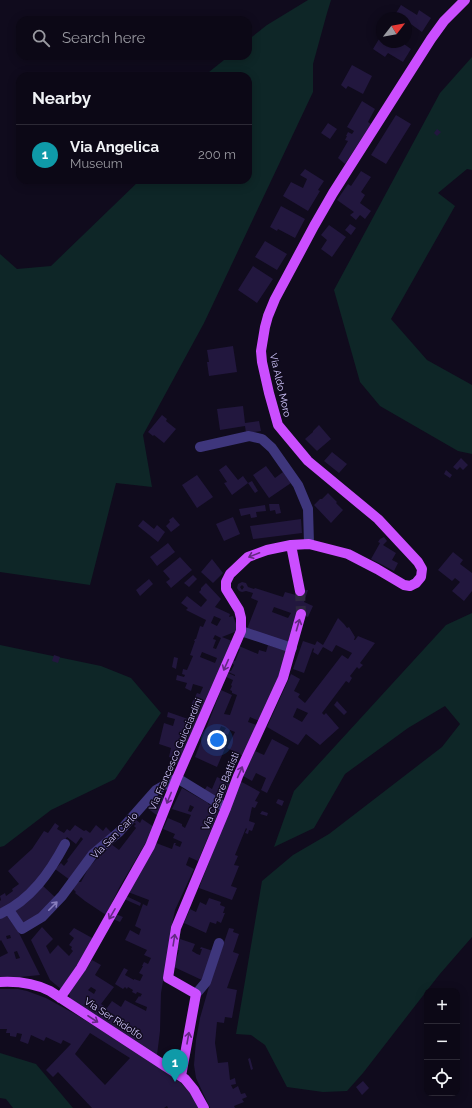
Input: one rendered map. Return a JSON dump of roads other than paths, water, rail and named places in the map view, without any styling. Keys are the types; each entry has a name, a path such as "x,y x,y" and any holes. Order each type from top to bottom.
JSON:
{"main road":[{"name":"Via Aldo Moro","path":"291,545 309,544 348,554 410,586 416,583 421,577 422,569 406,548 378,519 308,461 278,425 269,393 261,351 266,322 275,299 322,211 431,39 444,21 465,0"},
{"path":"291,545 300,591"},
{"name":"Via Francesco Guicciardini","path":"60,998 83,970 150,846 177,778 241,631 241,618 239,610 226,589 226,582 230,574 248,557 267,550 291,545"},
{"name":"Via Cesare Battisti","path":"196,994 168,978 176,928 238,776 283,678 301,614"},
{"name":"Via Ser Ridolfo","path":"0,982 21,982 33,984 42,987 60,998 181,1076 194,1090 204,1108"},
{"path":"181,1076 196,994"}],"street":[{"path":"200,447 249,436 262,439 272,448 298,485 308,509 309,544"},
{"path":"241,631 292,648"},
{"path":"177,778 226,808"},
{"name":"Via San Carlo","path":"5,912 22,930 42,917 62,896 93,854 119,832 156,790 177,778"},
{"path":"5,912 30,894 40,883 54,865 65,844"},
{"path":"196,994 206,982 219,943"}],"tunnel":[{"path":"300,591 301,614"}],"place":[{"name":"Via Angelica","path":"175,1082"}]}
